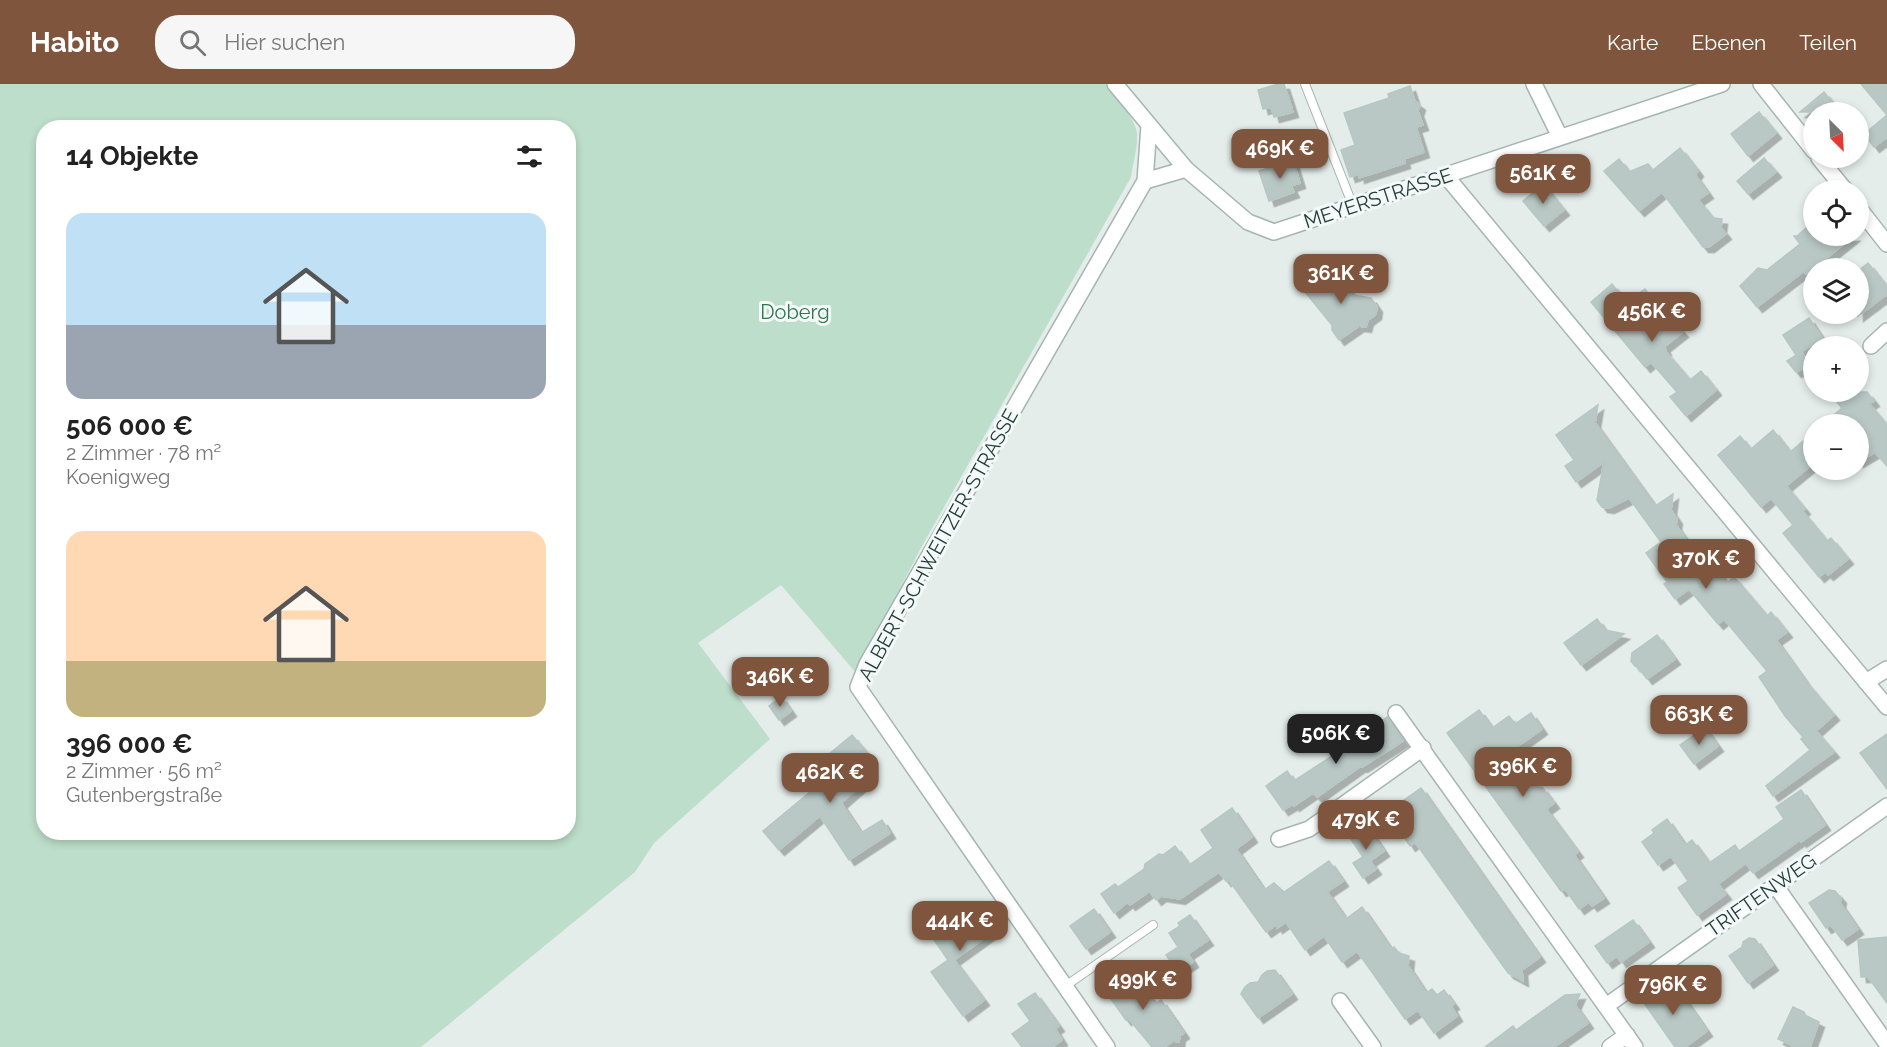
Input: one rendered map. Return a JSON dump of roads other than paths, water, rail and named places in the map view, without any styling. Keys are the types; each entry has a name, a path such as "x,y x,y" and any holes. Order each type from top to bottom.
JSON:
{"street":[{"path":"1115,84 1149,125"},
{"path":"1534,84 1560,137"},
{"name":"MEYERSTRASSE","path":"1149,125 1186,169 1248,222 1274,232 1722,84"},
{"path":"1761,84 1803,137"},
{"name":"ALBERT-SCHWEITZER-STRASSE","path":"1100,1044 1064,987 858,687 867,664 1145,181 1149,125"},
{"path":"1827,168 1837,180"},
{"path":"1145,181 1186,169"},
{"path":"1446,176 1887,707"},
{"path":"1869,221 1887,244"},
{"path":"1871,346 1887,331"},
{"path":"1866,682 1887,669"},
{"path":"1396,713 1631,1041 1610,1047"},
{"path":"1279,839 1309,829 1423,748"},
{"name":"TRIFTENWEG","path":"1606,1006 1887,806"},
{"path":"1775,885 1887,1044"},
{"path":"1340,1001 1373,1047"}],"lane":[{"path":"1305,84 1353,206"},
{"path":"1064,987 1153,925"}],"park label":[{"name":"Doberg","path":"795,312"}]}
